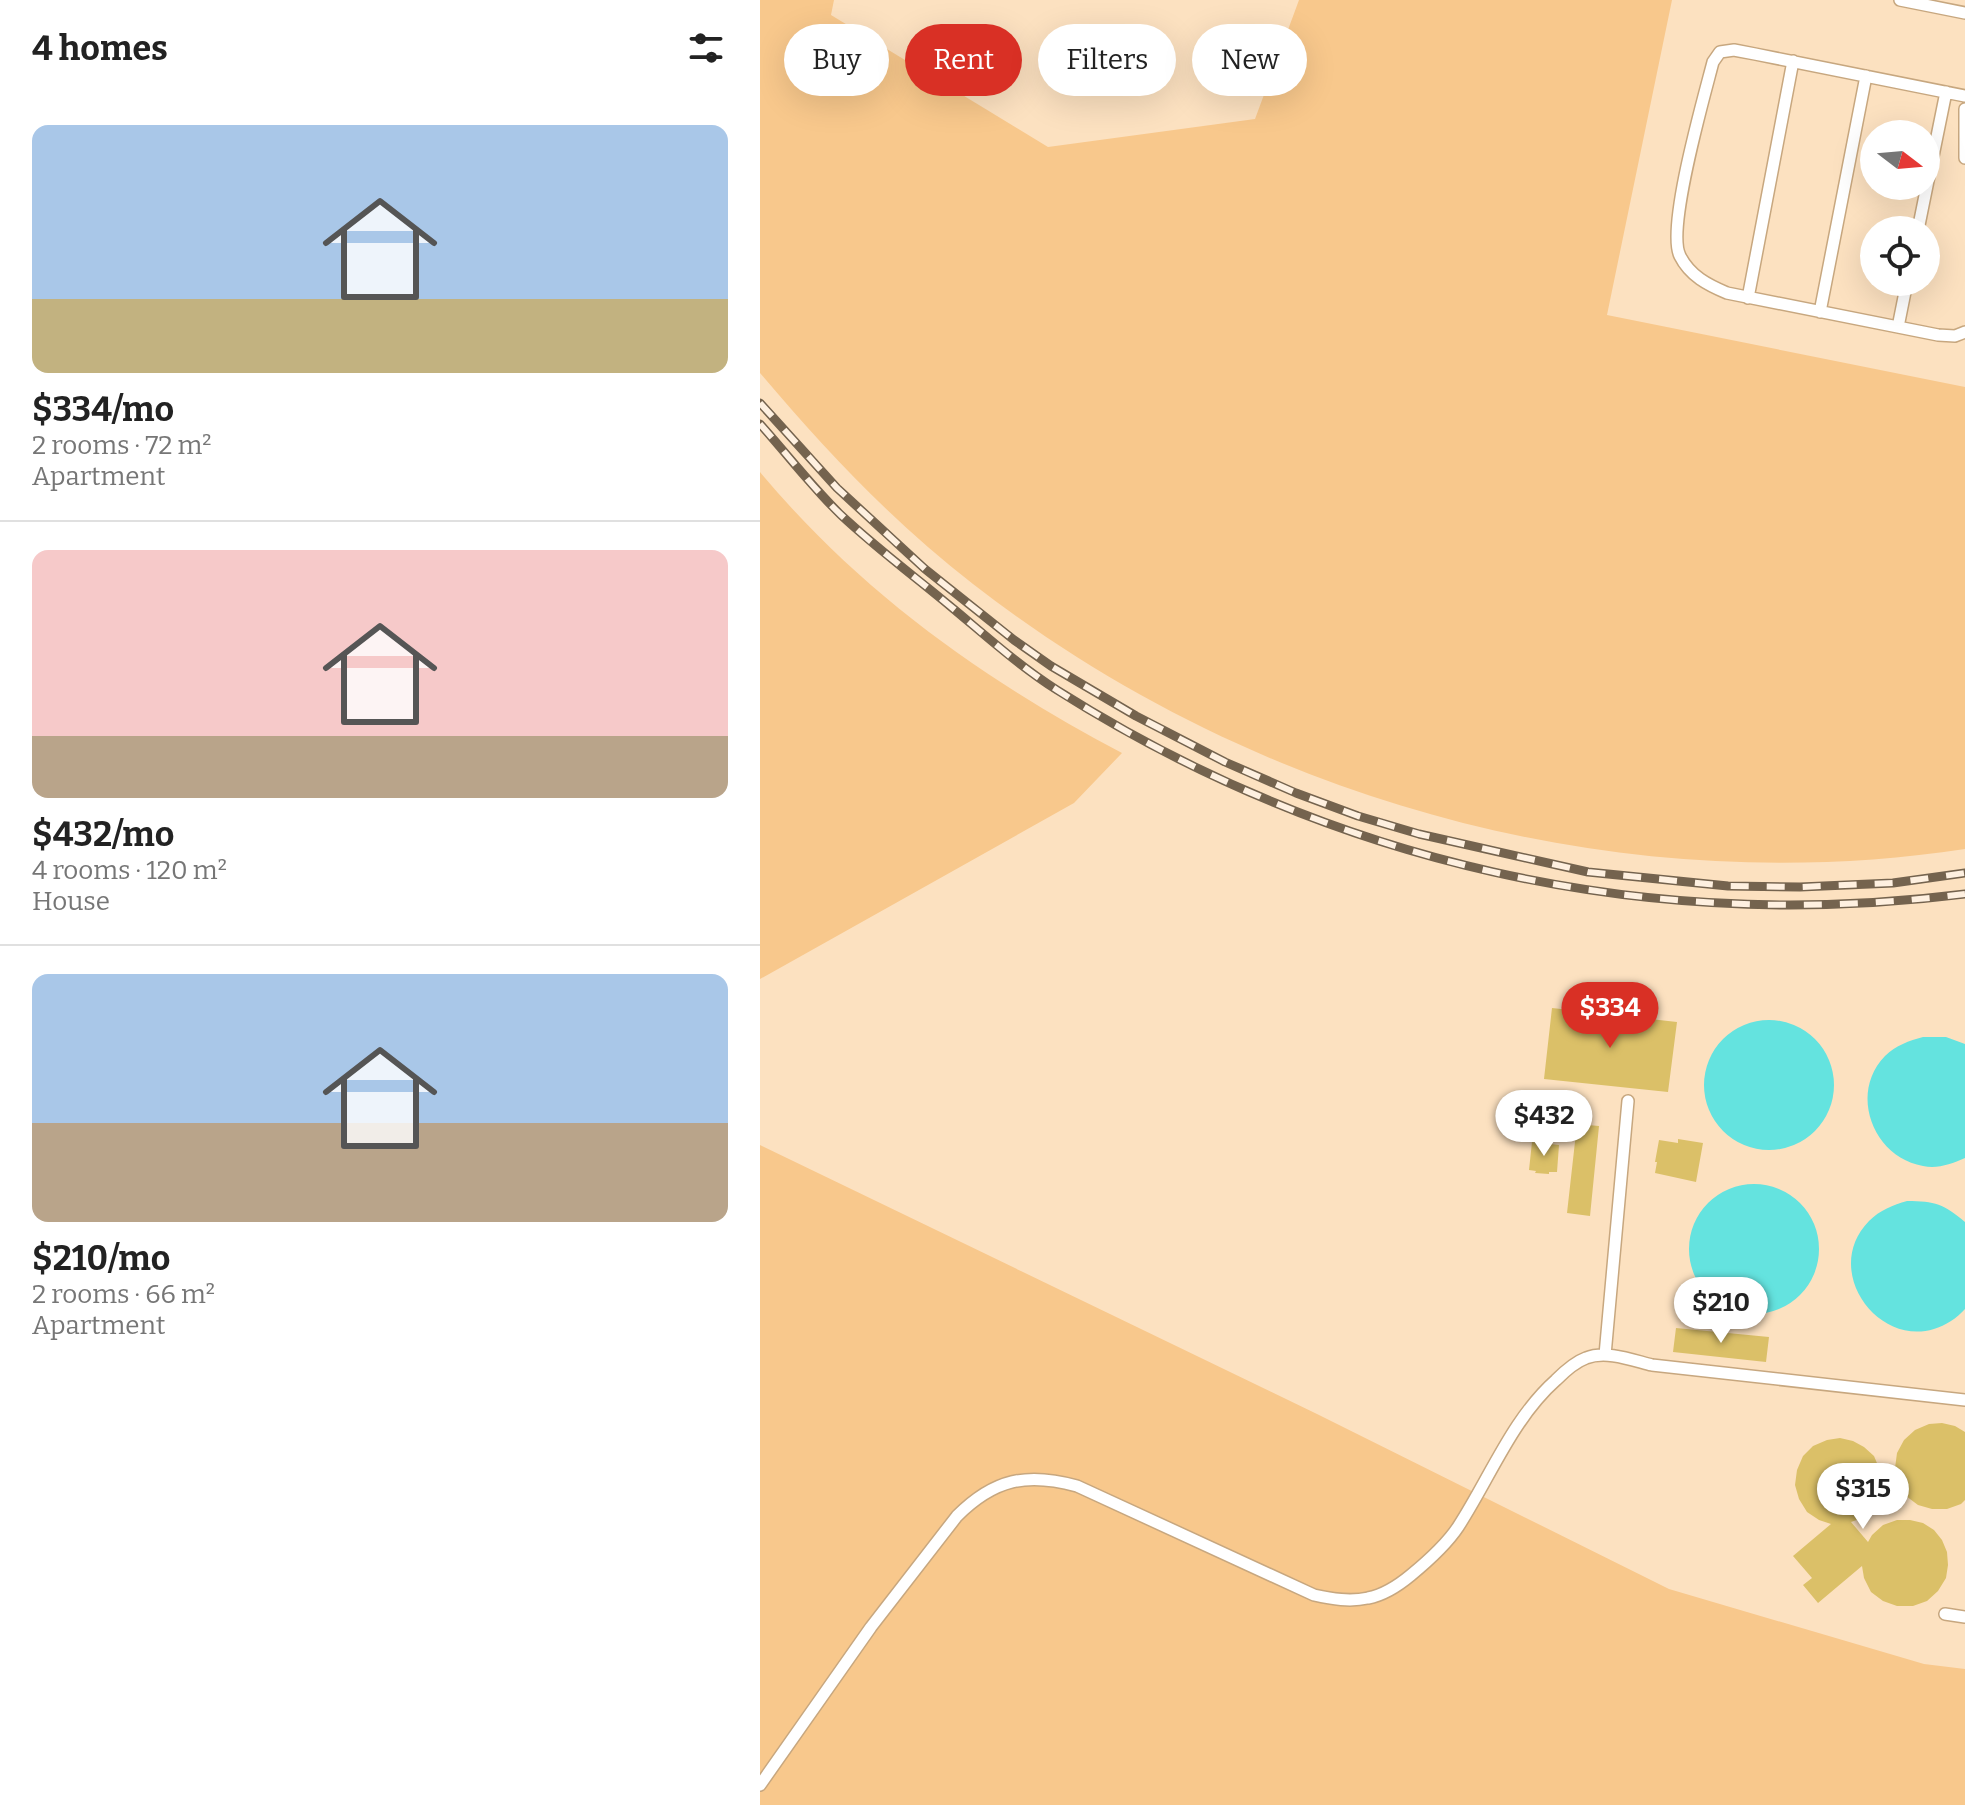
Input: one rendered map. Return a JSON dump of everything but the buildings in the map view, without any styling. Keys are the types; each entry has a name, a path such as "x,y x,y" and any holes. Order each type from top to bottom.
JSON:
{"lane":[{"path":"1900,0 1965,13"},
{"path":"1965,96 1734,50 1720,52 1713,62 1676,223 1678,253 1690,271 1706,284 1727,293 1938,335 1955,336 1965,332"},
{"path":"1748,298 1793,61"},
{"path":"1820,312 1866,76"},
{"path":"1921,216 1946,92"},
{"path":"1965,109 1965,158"},
{"path":"1898,327 1904,296"},
{"path":"1605,1355 1628,1101"},
{"path":"760,1785 880,1615 957,1516 972,1501 1012,1481 1053,1479 1077,1486 1314,1595 1338,1600 1371,1598 1399,1585 1428,1561 1457,1530 1526,1412 1545,1389 1585,1358 1605,1355 1652,1365 1965,1400"},
{"path":"1945,1614 1965,1617"}],"shaded area":[{"path":"760,0 834,0 831,15 846,24 784,24 784,96 889,96 889,50 905,60 905,96 964,96 1048,147 1255,119 1264,96 1307,96 1307,24 1290,24 1299,0 1672,0 1607,315 1965,387 1965,849 1834,862 1702,860 1571,845 1442,817 1317,777 1196,724 1081,660 973,584 915,536 861,484 760,373"},
{"path":"760,472 840,557 927,630 1021,695 1122,753 1074,803 760,979"},
{"path":"760,1145 1317,1414 1669,1589 1924,1664 1965,1669 1965,1805 760,1805"}],"water":[{"path":"1769,1020 1794,1025 1815,1039 1829,1060 1834,1085 1829,1110 1815,1131 1794,1145 1769,1150 1744,1145 1723,1131 1709,1110 1704,1085 1709,1060 1723,1039 1744,1025"},
{"path":"1923,1037 1946,1037 1965,1044 1965,1158 1929,1167 1906,1161 1891,1151 1872,1122 1868,1105 1868,1088 1874,1071 1885,1056 1898,1046"},
{"path":"1754,1184 1779,1189 1800,1203 1814,1224 1819,1249 1814,1274 1800,1295 1779,1309 1754,1314 1729,1309 1708,1295 1694,1274 1689,1249 1694,1224 1708,1203 1729,1189"},
{"path":"1907,1201 1939,1205 1965,1222 1965,1309 1951,1321 1927,1331 1904,1330 1884,1321 1867,1306 1855,1287 1851,1265 1855,1242 1869,1221 1887,1208"}],"railway":[{"path":"760,403 837,488 925,569 1014,640 1051,666 1136,716 1225,762 1296,793 1419,834 1588,872 1728,886 1800,887 1893,883 1965,873"},
{"path":"760,424 841,515 1029,671 1161,750 1269,800 1380,841 1493,872 1608,893 1726,903 1845,904 1965,894"}]}
